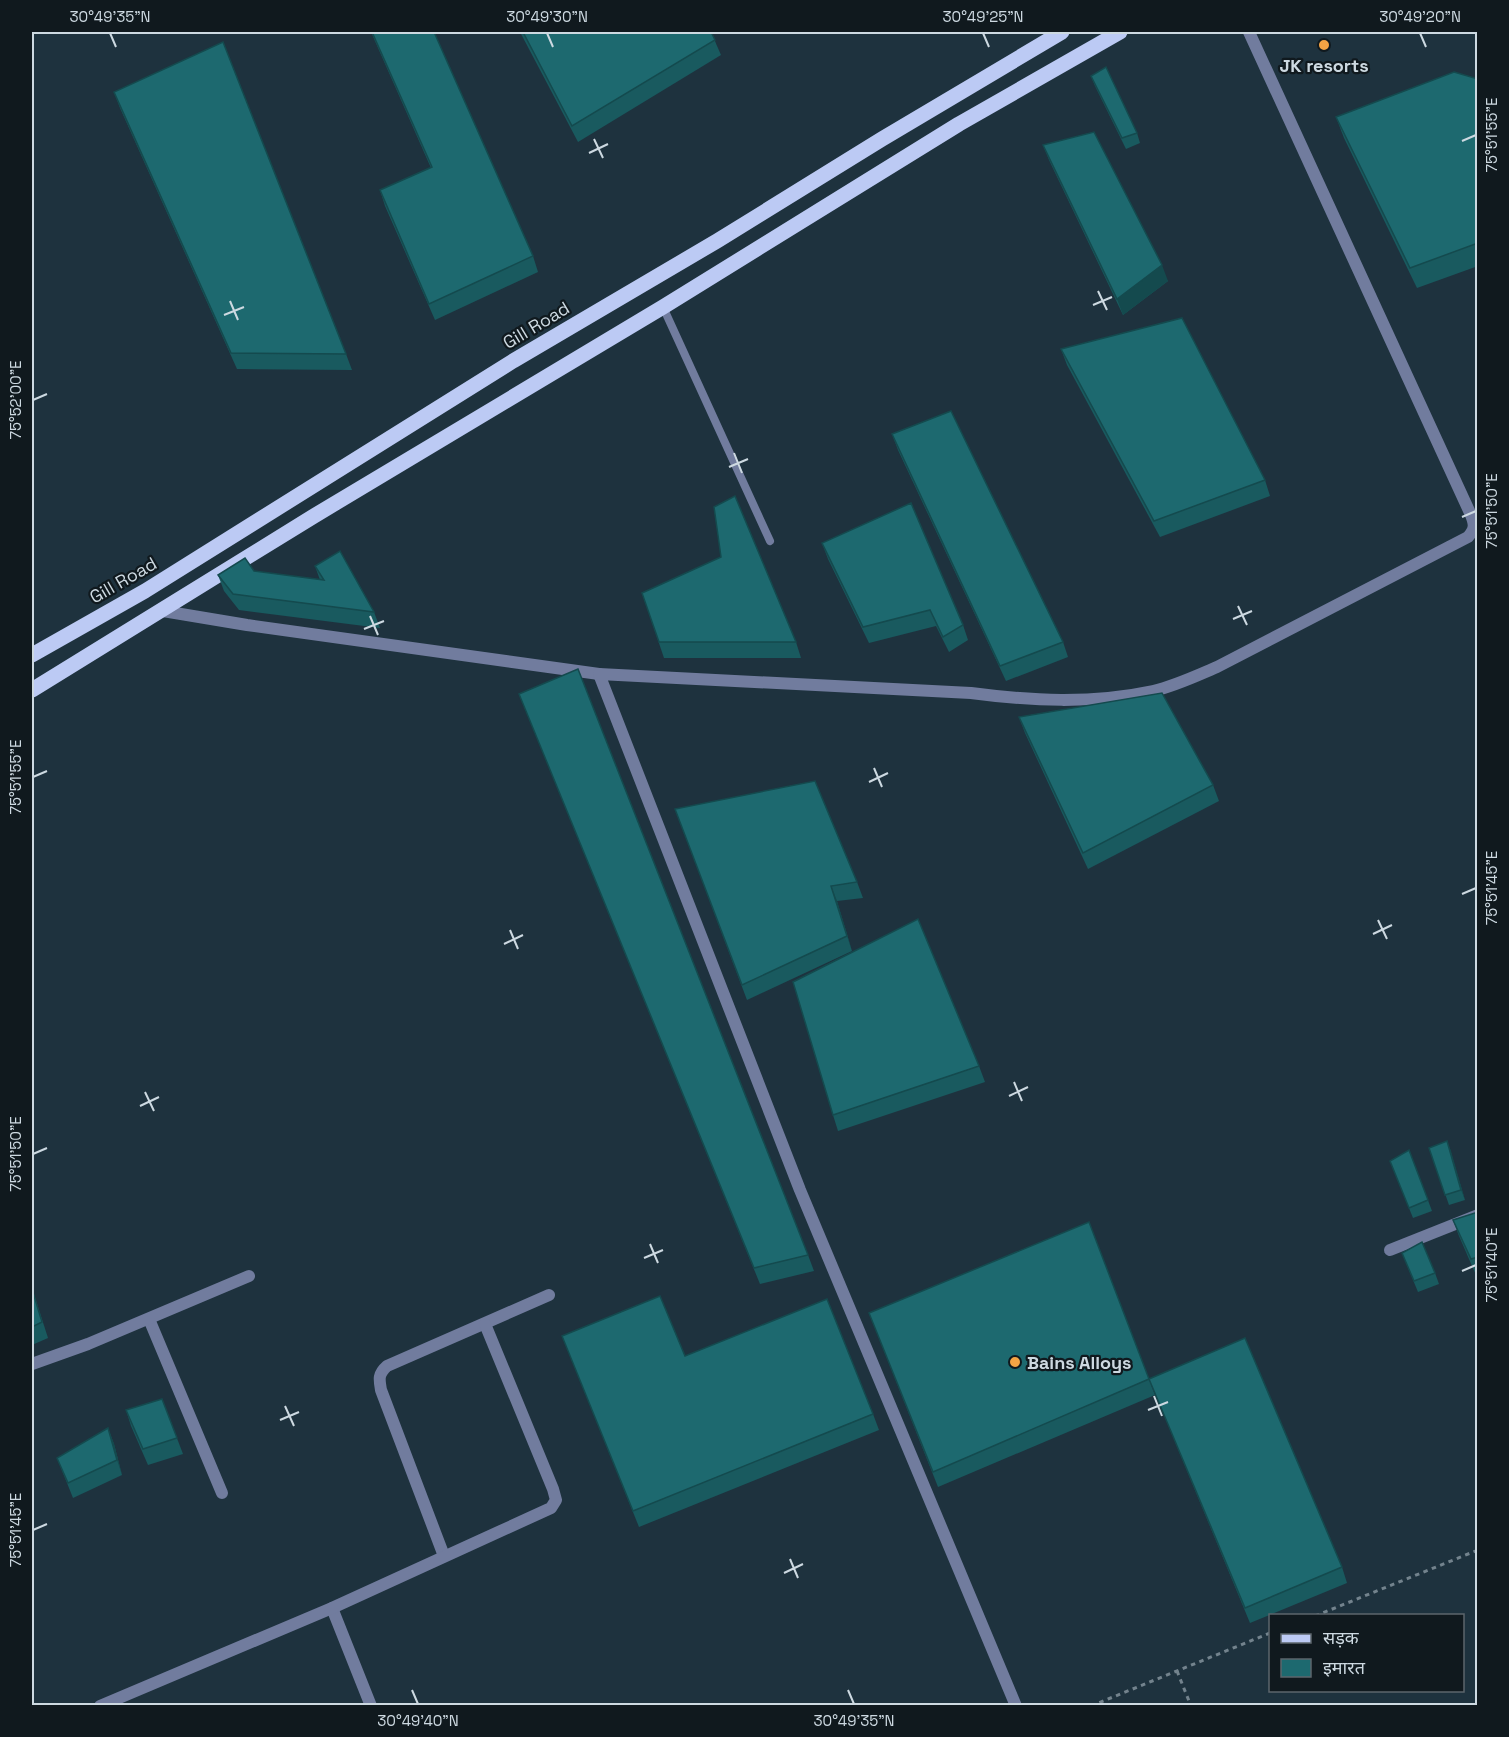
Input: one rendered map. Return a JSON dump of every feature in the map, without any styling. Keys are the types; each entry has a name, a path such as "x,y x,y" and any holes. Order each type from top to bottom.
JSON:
{"main road":[{"name":"Gill Road","path":"32,655 145,591 513,361 717,241 1062,32"},
{"path":"32,690 314,516 663,307 959,124 1120,32"}],"street":[{"path":"163,611 247,625 599,674 970,693 1037,700 1111,698 1154,691 1188,680 1217,667 1468,537 1475,525 1471,515 1249,32"},
{"path":"599,674 800,1190 1016,1706"},
{"path":"1390,1250 1478,1215"},
{"path":"32,1364 148,1319 249,1276"},
{"path":"444,1556 381,1390 379,1380 381,1372 387,1366 549,1295"},
{"path":"148,1319 222,1493"},
{"path":"100,1706 332,1608 551,1508 556,1500 485,1324"},
{"path":"332,1608 371,1706"}],"lane":[{"path":"663,307 770,541"}],"path":[{"path":"1320,1614 1478,1550"},
{"path":"1091,1706 1269,1633"},
{"path":"1177,1671 1191,1706"}],"building":[{"path":"372,32 434,32 533,256 429,304 380,190 432,167"},
{"path":"523,32 711,32 715,40 572,126"},
{"path":"223,42 346,354 231,353 114,92"},
{"path":"1106,67 1137,133 1122,138 1091,76"},
{"path":"1454,72 1478,79 1478,243 1410,268 1336,117"},
{"path":"1094,132 1162,265 1117,299 1043,145"},
{"path":"1182,318 1265,480 1154,521 1061,349"},
{"path":"951,411 1063,642 1000,666 892,434"},
{"path":"735,496 796,642 659,642 642,593 721,557 714,507"},
{"path":"911,503 963,625 943,637 930,610 863,627 822,543"},
{"path":"340,551 374,612 233,594 218,575 245,558 254,571 324,580 315,566"},
{"path":"578,669 808,1255 754,1268 519,694"},
{"path":"1162,693 1213,785 1083,853 1019,717"},
{"path":"815,781 857,882 831,886 847,936 742,985 675,809"},
{"path":"918,919 979,1066 833,1115 793,982"},
{"path":"1447,1141 1461,1190 1445,1195 1429,1148"},
{"path":"1409,1150 1428,1200 1409,1208 1390,1161"},
{"path":"1478,1212 1478,1257 1471,1259 1453,1220"},
{"name":"Bains Alloys","path":"1089,1222 1149,1379 933,1472 869,1313"},
{"path":"1422,1242 1435,1273 1414,1281 1402,1253"},
{"path":"32,1289 42,1322 32,1327"},
{"path":"660,1296 685,1356 827,1299 873,1414 633,1511 562,1336"},
{"name":"Bains Alloys","path":"1245,1338 1342,1567 1245,1608 1149,1379"},
{"path":"162,1399 177,1438 143,1449 126,1410"},
{"path":"108,1428 117,1460 68,1483 57,1458"}],"place":[{"name":"JK resorts","path":"1324,45"},
{"name":"Bains Alloys","path":"1015,1362"}]}
